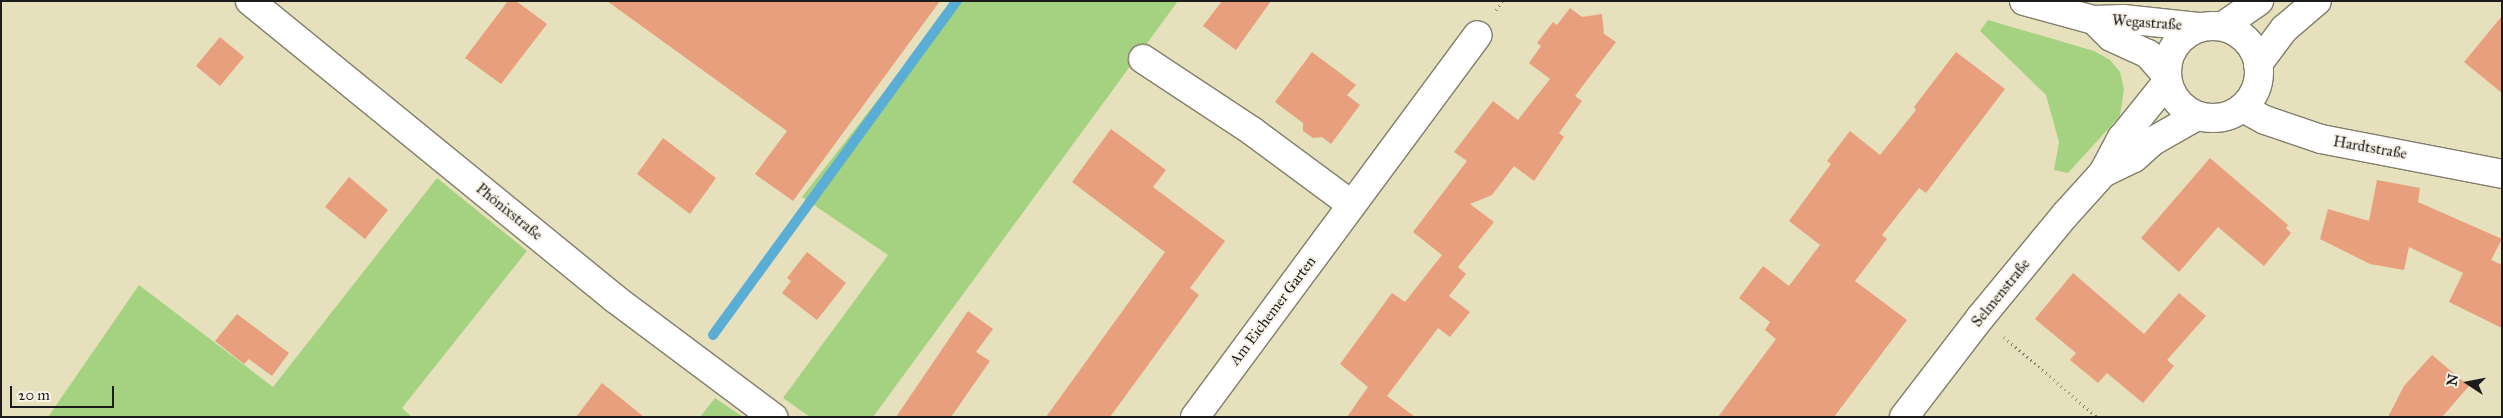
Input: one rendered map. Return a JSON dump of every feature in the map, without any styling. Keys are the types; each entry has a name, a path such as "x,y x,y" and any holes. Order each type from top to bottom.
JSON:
{"street":[{"name":"Phönixstraße","path":"250,1 614,298 773,417"},
{"name":"Wegastraße","path":"2024,1 2094,20 2123,19 2211,27"},
{"path":"2211,27 2245,38 2255,52 2258,64 2257,88 2243,108 2221,118 2197,116 2180,104 2167,79 2167,65 2175,44 2188,32 2211,27 2260,1"},
{"path":"2258,64 2284,30 2317,1"},
{"name":"Wegastraße","path":"2094,20 2111,37 2148,54 2167,79"},
{"name":"Am Eichemer Garten","path":"1194,417 1478,35"},
{"path":"1142,59 1252,130 1352,205"},
{"name":"Selmenstraße","path":"1904,417 1980,318 2065,214 2103,173 2122,138 2167,79"},
{"name":"Hardtstraße","path":"2243,108 2280,126 2321,139 2502,174"},
{"name":"Selmenstraße","path":"2103,173 2134,158 2153,141 2197,116"}],"path":[{"path":"1980,318 2097,417"}],"green space":[{"path":"955,1 1178,1 873,417 810,417 783,398 888,255 802,197"},
{"path":"1988,20 2094,51 2110,60 2120,72 2124,89 2120,116 2068,173 2054,170 2059,142 2046,95 1980,31"},
{"path":"437,178 527,251 402,408 412,417 48,417 139,285 273,387"},
{"path":"715,398 743,417 700,417"}],"building":[{"path":"508,1 516,1 547,24 501,84 465,58"},
{"path":"607,1 940,1 793,201 755,174 787,131"},
{"path":"1222,1 1271,1 1236,50 1203,26"},
{"path":"1570,8 1582,17 1602,14 1604,34 1616,42 1575,96 1582,101 1559,133 1564,137 1534,181 1514,166 1492,195 1470,204 1494,222 1458,267 1466,274 1449,296 1470,312 1450,337 1438,328 1387,396 1415,417 1347,417 1368,387 1340,364 1392,293 1405,302 1442,255 1413,232 1467,161 1454,152 1493,101 1518,120 1550,79 1529,63 1541,46 1537,43 1553,22 1557,25"},
{"path":"2502,16 2502,93 2464,62"},
{"path":"220,37 244,57 220,86 196,66"},
{"path":"1312,52 1356,85 1347,95 1360,105 1331,144 1322,137 1313,138 1303,131 1303,123 1275,102"},
{"path":"1956,52 2005,89 1926,193 1919,188 1882,235 1887,239 1855,281 1907,320 1834,417 1718,417 1776,339 1765,330 1770,322 1739,298 1763,266 1789,286 1820,245 1789,221 1831,164 1827,161 1850,131 1880,155 1916,110 1914,107"},
{"path":"1111,129 1166,170 1153,187 1225,241 1190,288 1199,295 1110,417 1046,417 1165,252 1072,182"},
{"path":"663,138 716,178 690,214 637,174"},
{"path":"2210,158 2288,225 2286,228 2291,233 2264,266 2218,227 2179,272 2141,238"},
{"path":"349,177 388,210 365,239 325,207"},
{"path":"2377,180 2420,188 2418,202 2502,239 2491,260 2502,265 2502,328 2449,302 2463,273 2409,247 2404,270 2370,264 2320,239 2328,209 2369,221"},
{"path":"807,252 846,283 817,320 782,293 791,281 787,278"},
{"path":"2073,273 2144,334 2179,293 2206,316 2167,360 2174,366 2143,403 2107,373 2098,383 2070,360 2076,353 2035,319"},
{"path":"968,311 993,329 976,352 990,361 951,417 896,417"},
{"path":"237,314 289,353 272,376 249,359 244,364 215,341"},
{"path":"2432,355 2469,386 2442,417 2388,417 2404,386"},
{"path":"602,383 644,417 576,417"}],"waterway":[{"path":"713,335 957,1"}]}
